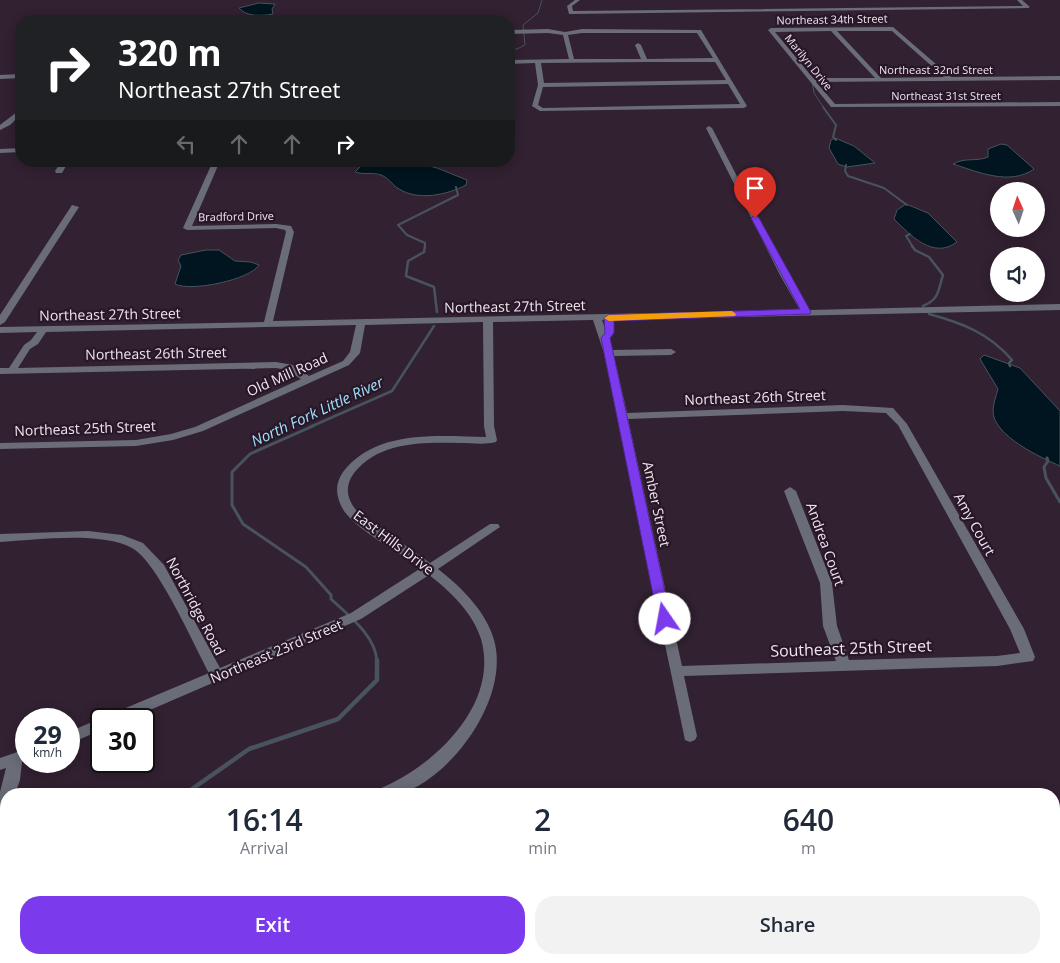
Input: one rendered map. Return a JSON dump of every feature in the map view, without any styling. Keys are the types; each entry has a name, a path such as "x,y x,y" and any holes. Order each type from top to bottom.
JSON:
{"street":[{"path":"578,0 569,6 571,13 1028,6 1019,0"},
{"path":"822,2 828,10"},
{"path":"832,29 880,80"},
{"name":"Northeast 34th Street","path":"771,30 893,29 950,79"},
{"path":"515,32 548,31 565,34 582,31 697,30 702,32 744,106 542,110 535,106 541,85 538,62"},
{"name":"Marilyn Drive","path":"771,30 833,106"},
{"path":"565,34 572,61"},
{"path":"638,45 645,61"},
{"path":"515,62 717,60"},
{"path":"0,77 15,76"},
{"name":"Northeast 32nd Street","path":"812,80 1060,78"},
{"path":"541,85 730,82"},
{"name":"Northeast 31st Street","path":"833,106 1060,104"},
{"path":"0,128 8,124 15,117"},
{"path":"709,128 784,275 806,312"},
{"path":"0,151 15,150"},
{"path":"59,171 62,167"},
{"name":"Bradford Drive","path":"214,167 188,228 276,226 288,228 290,232 268,325"},
{"path":"0,322 75,207"},
{"name":"Northeast 27th Street","path":"0,330 1060,307"},
{"name":"Amber Street","path":"597,318 601,333 606,338 690,736"},
{"name":"Amber Street","path":"606,338 610,333 609,318"},
{"name":"East Hills Drive","path":"396,788 416,778 452,747 477,713 489,680 491,661 489,645 477,614 456,589 353,513 342,496 343,481 362,457 384,447 422,440 492,440 489,426 488,320"},
{"name":"Old Mill Road","path":"199,428 309,380 353,358 362,323"},
{"path":"12,370 27,347 35,342 43,329"},
{"path":"27,347 26,342 33,330"},
{"path":"609,353 671,352"},
{"name":"Northeast 26th Street","path":"0,370 276,365 290,367 309,380"},
{"name":"Northeast 26th Street","path":"622,416 843,408 889,410"},
{"name":"Amy Court","path":"889,410 902,424 1017,629 1028,657"},
{"name":"Northeast 25th Street","path":"0,446 145,442 173,438 199,428"},
{"name":"Andrea Court","path":"790,491 826,583 830,626 844,665"},
{"name":"Northeast 23rd Street","path":"140,708 336,627 369,610 494,527"},
{"name":"Northridge Road","path":"0,538 105,537 135,544 152,557 160,568 217,676"},
{"name":"Southeast 25th Street","path":"676,671 997,661 1028,657"},
{"path":"9,788 14,760"}],"water":[{"path":"259,3 275,4 272,9 273,14 250,14 239,8"},
{"path":"835,138 854,146 875,163 847,167 838,164 829,148 831,140"},
{"path":"1001,144 1007,145 1034,169 1015,177 1004,177 983,174 953,164 988,157 988,149"},
{"path":"360,167 433,167 467,180 466,185 450,192 424,196 407,193 394,186 381,175 355,172"},
{"path":"906,204 928,213 957,242 948,247 939,248 931,247 915,238 894,219 897,210"},
{"path":"206,250 219,250 235,261 251,262 259,265 244,275 219,283 193,287 175,284 181,266 178,260 181,255"},
{"path":"984,355 1020,368 1060,411 1060,466 1031,452 1001,429 995,420 993,411 998,389 980,359"}],"waterway":[{"path":"515,49 525,45 523,25 538,13 542,0"},
{"path":"815,70 811,75 814,93 824,108"},
{"path":"823,107 836,125 833,137 836,140"},
{"path":"846,165 845,171 848,176 884,188 907,205"},
{"name":"North Fork Little River","path":"425,246 425,243 407,235 398,225 458,195 456,187"},
{"path":"910,234 906,236 913,247"},
{"name":"North Fork Little River","path":"425,246 424,252 408,261 406,276 434,287 437,312"},
{"path":"912,246 915,250 929,257 943,275 935,297 923,306"},
{"path":"929,314 964,325 984,336 1012,360 1009,363 1010,366"},
{"name":"North Fork Little River","path":"310,427 392,391 434,326"},
{"name":"North Fork Little River","path":"313,426 250,454 232,472 232,505 243,524 306,567 331,595 331,599 366,634 372,643 377,661"},
{"path":"1047,458 1048,461 1044,467 1046,478 1060,502"},
{"name":"North Fork Little River","path":"194,788 249,749 338,719 377,680 377,661"}],"slow traffic":[{"path":"609,318 732,314"}],"route":[{"path":"665,619 606,338 610,333 609,318 806,312 784,275 755,218"}]}
